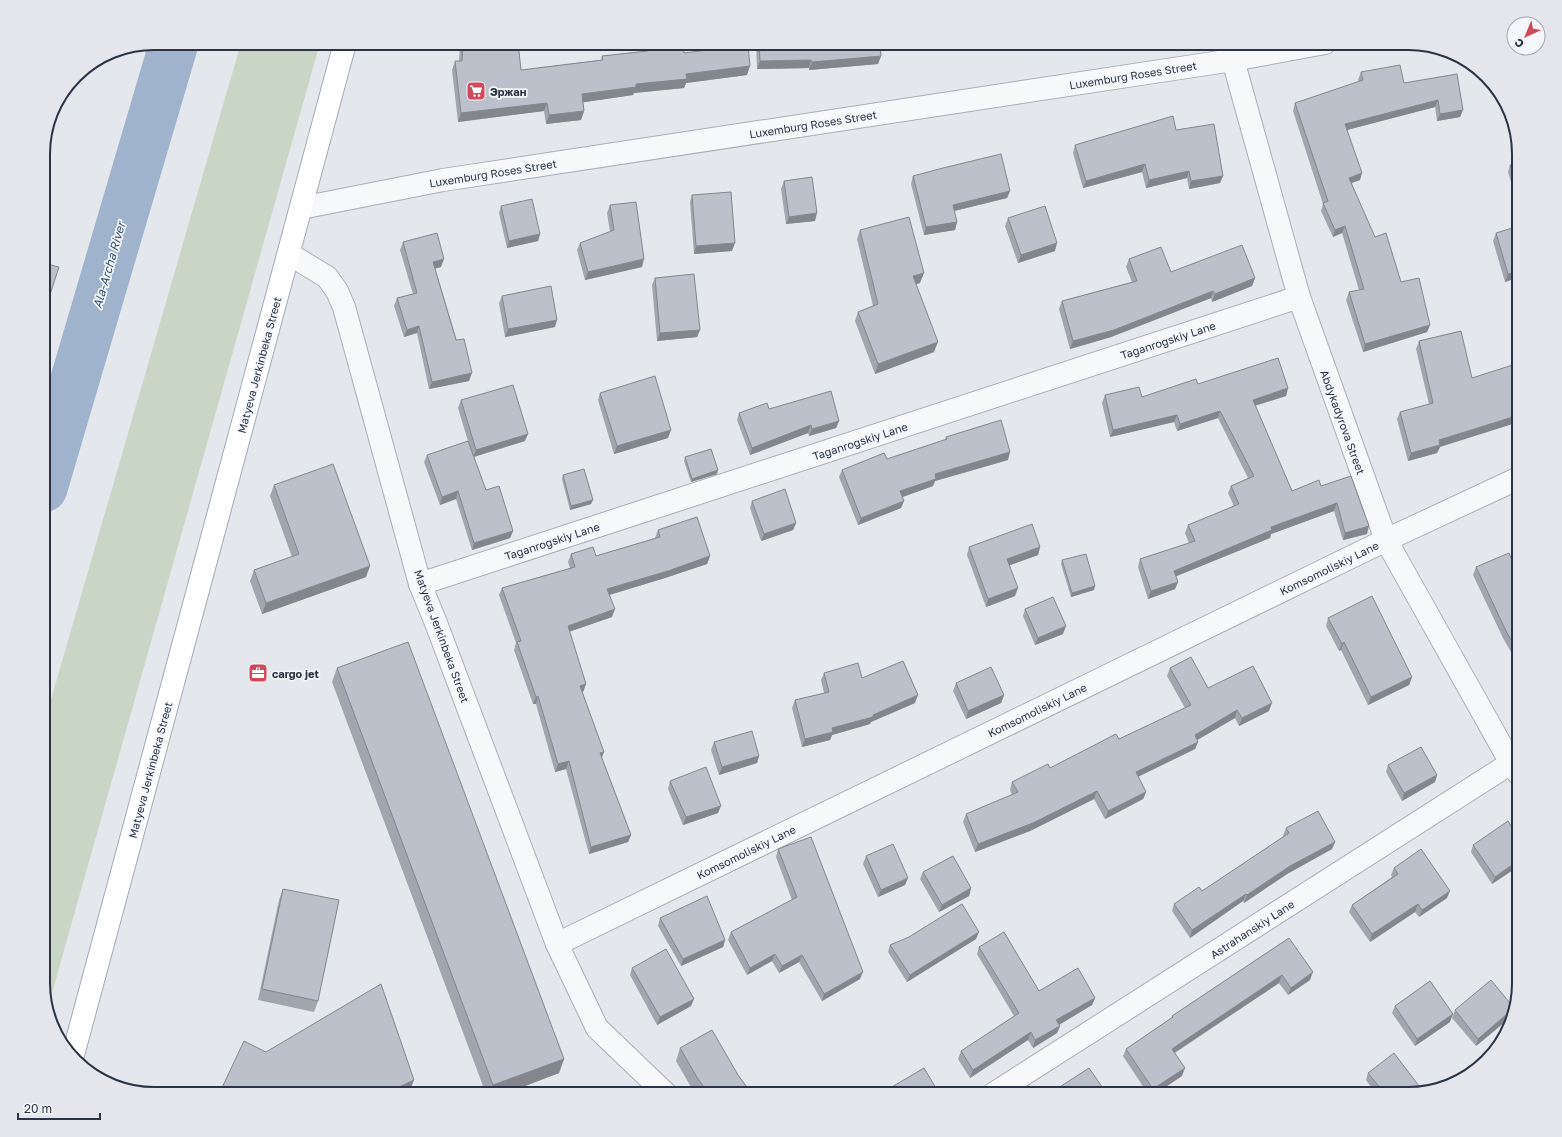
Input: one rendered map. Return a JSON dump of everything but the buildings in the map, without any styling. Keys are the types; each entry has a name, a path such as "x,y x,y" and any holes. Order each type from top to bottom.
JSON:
{"main road":[{"name":"Matyeva Jerkinbeka Street","path":"74,1050 343,50"}],"street":[{"name":"Luxemburg Roses Street","path":"301,208 444,180 1232,52 1253,50"},
{"name":"Abdykadyrova Street","path":"1232,52 1299,297 1386,540 1512,764"},
{"name":"Matyeva Jerkinbeka Street","path":"289,254 327,277 337,291 344,306 420,584 557,944 597,1028 659,1087"},
{"name":"Taganrogskiy Lane","path":"420,584 1299,297"},
{"name":"Komsomoliskiy Lane","path":"557,944 1386,540 1512,481"},
{"name":"Astrahanskiy Lane","path":"1004,1087 1512,771"}],"green space":[{"path":"239,50 318,50 51,997 50,703"}],"waterway":[{"name":"Ala-Archa River","path":"50,464 172,50"}],"place":[{"name":"Эржан","path":"476,91"},
{"name":"cargo jet","path":"258,673"}]}
